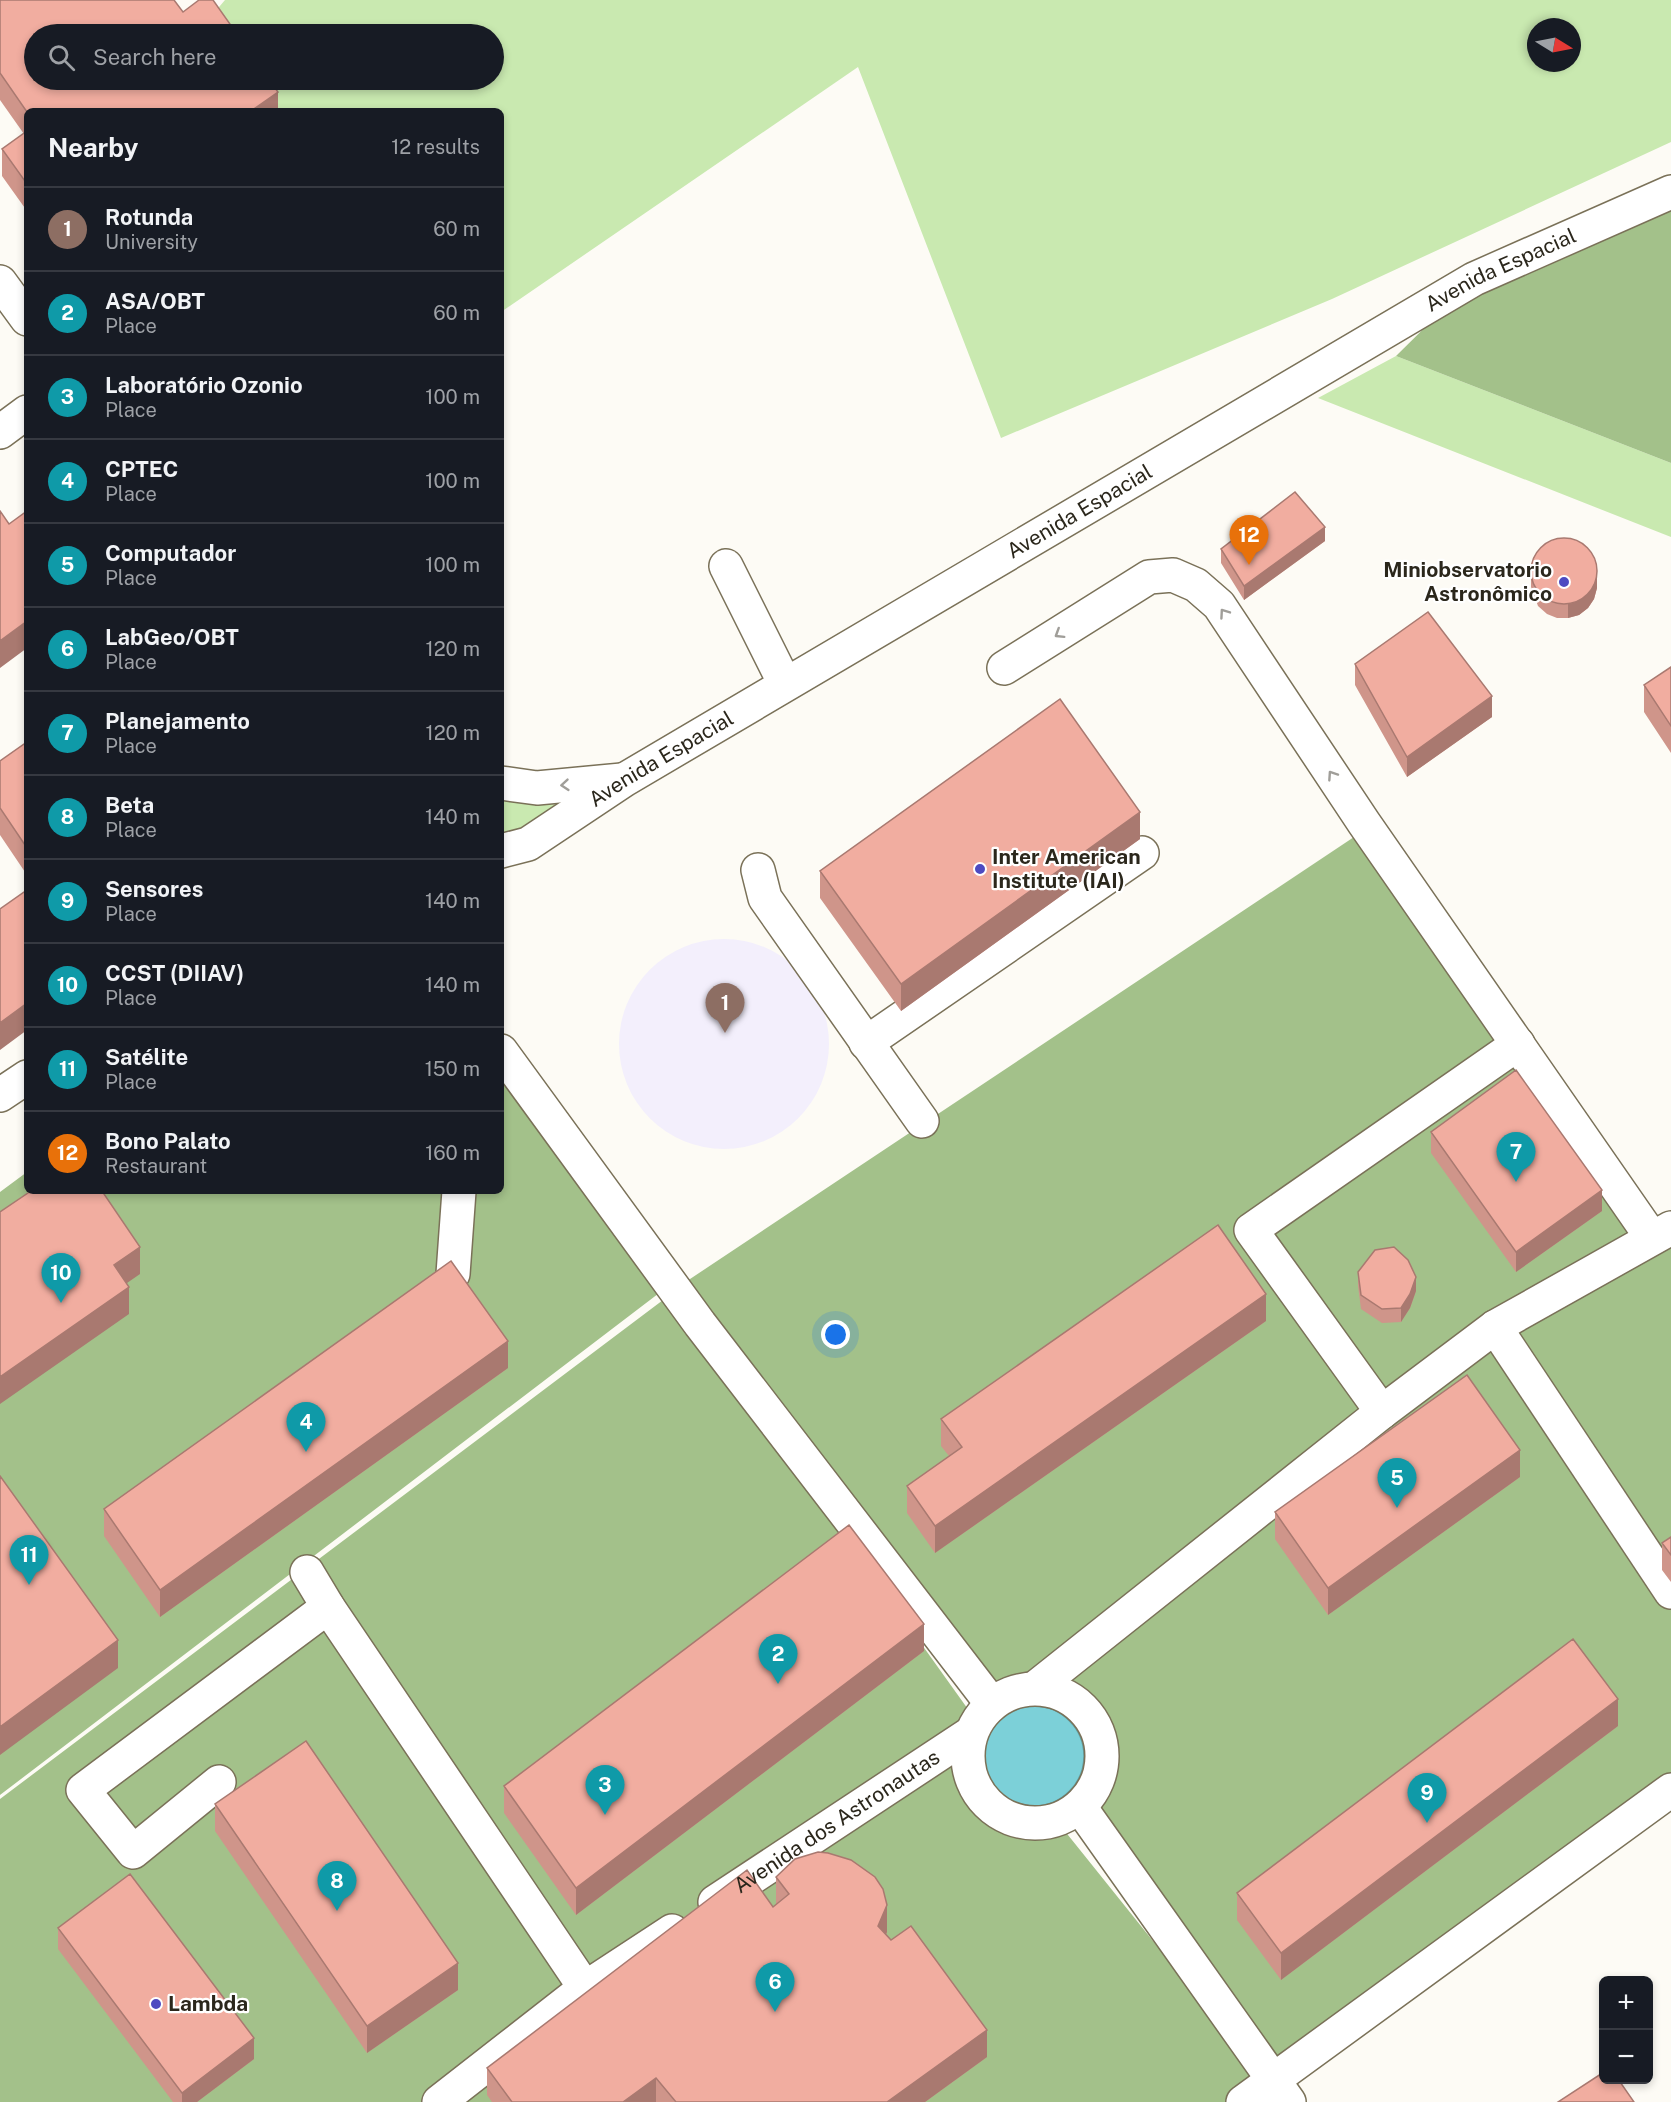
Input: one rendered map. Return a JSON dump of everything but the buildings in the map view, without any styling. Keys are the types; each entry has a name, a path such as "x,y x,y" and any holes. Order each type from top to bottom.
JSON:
{"lane":[{"name":"Avenida Espacial","path":"504,849 528,844 624,780 1474,279 1671,192"},
{"path":"0,282 24,315"},
{"path":"0,432 24,414"},
{"path":"726,566 785,684"},
{"path":"1004,668 1149,578 1173,575 1196,585 1219,605 1364,823 1518,1044 1662,1233 1495,1327 1382,1412 1035,1688"},
{"path":"504,783 537,788 624,780"},
{"path":"866,1042 1142,854"},
{"path":"758,870 765,898 922,1121"},
{"path":"1382,1412 1251,1230 1518,1044"},
{"path":"504,1055 700,1324 992,1704"},
{"path":"0,1095 24,1079"},
{"path":"453,1274 459,1194"},
{"path":"1495,1327 1671,1592"},
{"path":"307,1572 328,1607 585,1988"},
{"path":"219,1782 133,1852 83,1790 328,1607"},
{"path":"1035,1688 1057,1692 1077,1704 1093,1721 1101,1743 1102,1767 1094,1788 1080,1807 1061,1819 1039,1824 1017,1822 996,1813 980,1797 970,1777 967,1755 972,1733 979,1717 992,1704 1012,1692 1035,1688"},
{"name":"Avenida dos Astronautas","path":"440,2102 585,1988 972,1733"},
{"path":"1243,2102 1281,2091 1671,1790"},
{"path":"1080,1807 1281,2091"}],"shaded area":[{"path":"714,939 734,939 755,943 774,951 799,969 812,985 825,1013 829,1044 825,1075 812,1103 799,1119 783,1132 755,1145 734,1149 714,1149 693,1145 674,1137 657,1126 642,1111 623,1075 619,1054 619,1034 623,1013 631,994 642,977 657,962 693,943"}],"green space":[{"path":"225,0 1671,0 1671,142 1332,299 1001,438 858,67 504,310 504,108 270,108 257,90 504,90 504,24 211,24 208,20"},
{"path":"1671,192 1671,463 1396,356 1474,279"},
{"path":"1396,356 1671,463 1671,537 1318,398"},
{"path":"504,793 574,798 525,827 504,832"},
{"path":"1363,831 1646,1237 1491,1325 993,1700 678,1287"},
{"path":"504,1055 671,1284 0,1795 0,1192 24,1174 24,1194 504,1194"},
{"path":"1671,1228 1671,1592 1495,1327"},
{"path":"671,1294 975,1719 1262,2077 1229,2102 0,2102 0,1799"},
{"path":"1495,1329 1671,1603 1671,1780 1279,2067 999,1708"}],"water":[{"path":"1034,1706 1053,1710 1069,1721 1080,1737 1084,1756 1080,1775 1069,1791 1053,1802 1034,1806 1015,1802 999,1791 988,1775 984,1756 988,1737 999,1721 1015,1710"}],"place":[{"name":"Bono Palato","path":"1249,565"},
{"name":"Miniobservatorio Astronômico","path":"1564,582"},
{"name":"Inter American Institute (IAI)","path":"980,869"},
{"name":"Rotunda","path":"725,1033"},
{"name":"Planejamento","path":"1516,1182"},
{"name":"CCST (DIIAV)","path":"61,1303"},
{"name":"CPTEC","path":"306,1452"},
{"name":"Computador","path":"1397,1508"},
{"name":"Satélite","path":"29,1585"},
{"name":"ASA/OBT","path":"778,1684"},
{"name":"Laboratório Ozonio","path":"605,1815"},
{"name":"Sensores","path":"1427,1823"},
{"name":"Beta","path":"337,1911"},
{"name":"Lambda","path":"156,2004"},
{"name":"LabGeo/OBT","path":"775,2012"}]}
